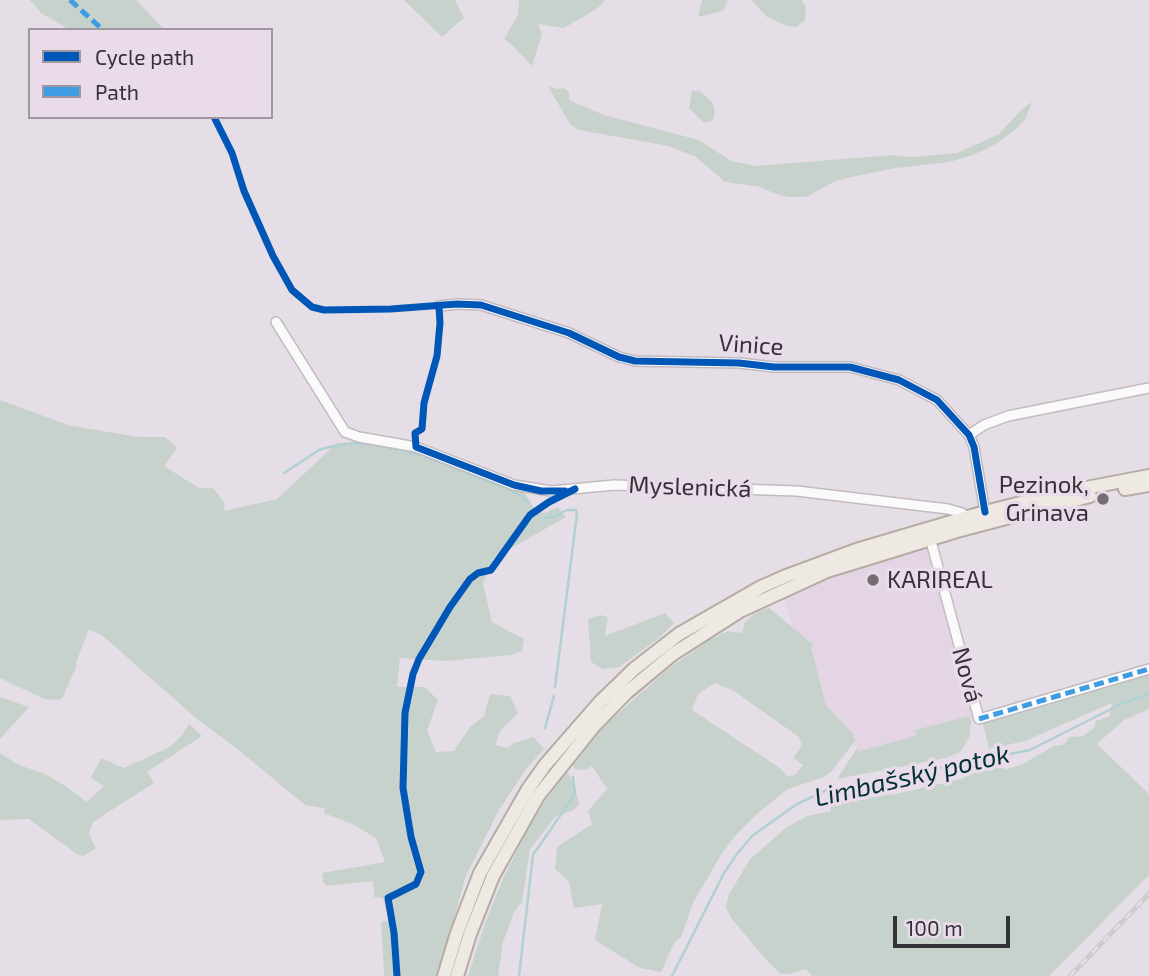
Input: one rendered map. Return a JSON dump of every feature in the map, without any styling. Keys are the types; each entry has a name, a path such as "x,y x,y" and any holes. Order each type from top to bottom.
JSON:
{"main road":[{"path":"929,535 985,512 1065,492 1149,476"},
{"path":"444,976 468,901 490,853 528,789 564,741 617,685 665,644 704,618 856,550 957,531 1074,499 1149,485"},
{"path":"957,531 967,518"},
{"path":"457,976 480,906 502,857 538,796 574,748 626,693 673,654 788,581"}],"street":[{"name":"Vinice","path":"439,306 481,305 569,333 619,357 635,361 727,362 774,367 861,369 899,380 929,394 946,408 969,435 974,447 985,512"},
{"name":"Myslenická","path":"276,322 345,432 416,447 485,476 541,491 614,485 797,491 948,509 962,513 967,518"},
{"path":"969,435 984,425 1008,416 1149,388"},
{"name":"Nová","path":"929,535 979,719 1149,669"}],"shaded area":[{"path":"30,0 136,0 163,28 67,28 41,13"},
{"path":"404,0 455,0 464,18 442,37"},
{"path":"519,0 605,0 598,8 564,28 538,24 542,34 532,66 504,39 518,15"},
{"path":"702,0 728,0 723,11 698,17"},
{"path":"751,0 802,0 806,7 805,20 797,27 788,26 767,17"},
{"path":"548,86 564,88 569,92 569,100 604,115 699,140 731,161 756,166 893,155 912,157 957,153 999,134 1032,102 1026,118 1015,130 996,144 973,155 949,162 851,177 836,181 806,197 788,197 761,187 725,182 696,157 668,146 579,130 570,124"},
{"path":"692,91 700,91 712,102 715,111 713,120 704,123 689,108"},
{"path":"0,400 68,425 138,437 165,437 177,448 164,466 199,488 213,488 225,503 224,511 277,499 337,443 374,441 523,490 536,511 545,513 558,507 566,517 494,558 483,583 492,622 524,639 522,651 511,655 446,661 400,658 397,687 425,687 438,700 427,731 436,752 454,751 470,727 484,716 490,694 510,696 518,713 500,731 495,745 508,748 514,743 533,737 544,749 526,769 499,810 465,878 439,976 384,976 381,922 388,921 383,898 374,897 373,881 326,886 323,882 322,873 385,862 376,838 352,824 324,813 325,808 305,805 197,719 103,636 89,629 76,668 62,698 58,700 44,699 0,678"},
{"path":"936,542 982,720 971,722 969,716 916,730 917,736 858,751 853,734 826,705 811,647 814,645 792,626 784,596 852,569"},
{"path":"769,608 815,646 811,647 826,705 853,734 855,741 832,771 824,777 788,789 735,836 693,903 681,937 674,943 661,972 640,968 595,940 602,904 574,908 569,882 555,869 557,847 592,824 588,811 607,789 592,766 585,770 575,769 573,765 606,724 667,670 709,640 728,631 742,633 745,622 754,614","holes":["715,683 734,691 799,737 802,745 793,758 803,765 795,775 787,776 780,768 692,710 698,694"]},
{"path":"665,613 674,623 658,639 619,667 603,669 591,662 588,619 600,615 608,617 605,636"},
{"path":"1149,674 1149,709 1124,720 1097,744 1149,794 1149,875 1049,976 812,976 806,969 781,974 731,918 726,908 728,896 750,859 787,827 807,816 831,811 831,804 841,796 873,797 895,794 961,779 976,772 999,767 1007,769 1023,764 1054,746 1063,745 1070,737 1083,736 1094,728 1096,721 1110,716 1112,703 1025,741 989,749 982,720"},
{"path":"0,697 29,707 0,739"},
{"path":"969,716 969,738 960,752 946,758 837,779 857,748 859,751 916,736 915,730"},
{"path":"189,724 202,736 147,772 154,783 93,822 89,834 96,848 84,856 78,855 29,819 0,820 0,753 19,765 43,773 87,802 104,786 91,778 101,758 124,768 170,747"},
{"path":"567,772 574,783 579,804 574,810 555,817 530,849 522,902 514,912 503,942 498,976 468,976 502,881 545,801"}],"waterway":[{"path":"284,473 319,450 329,447 355,443 378,445"},
{"path":"384,446 424,456 515,492 529,503"},
{"path":"545,518 567,510 576,510 577,514 555,687"},
{"name":"Limbašský potok","path":"672,976 724,873 737,854 752,836 797,804 827,790 1030,750 1121,704 1149,694"},
{"path":"545,728 554,696"},
{"path":"519,976 533,855 575,794 573,777"}],"railway":[{"path":"1070,976 1149,894"}],"marked path":[{"path":"70,0 101,28"},
{"path":"979,719 1149,669"}],"cycle path":[{"path":"215,119 232,153 244,191 273,256 292,290 312,307 324,310 481,305 569,333 619,357 635,361 739,363 774,367 850,367 899,380 937,400 969,435 974,447 985,512"},
{"path":"439,306 437,356 424,403 422,429 415,433 416,447 514,485 541,491 565,491"},
{"path":"397,976 388,898 416,884 421,872 411,837 403,788 405,713 413,674 450,607 470,579 478,573 491,570 530,515 575,489"}],"place":[{"name":"Pezinok, Grinava","path":"1103,499"},
{"name":"KARIREAL","path":"873,580"}]}
